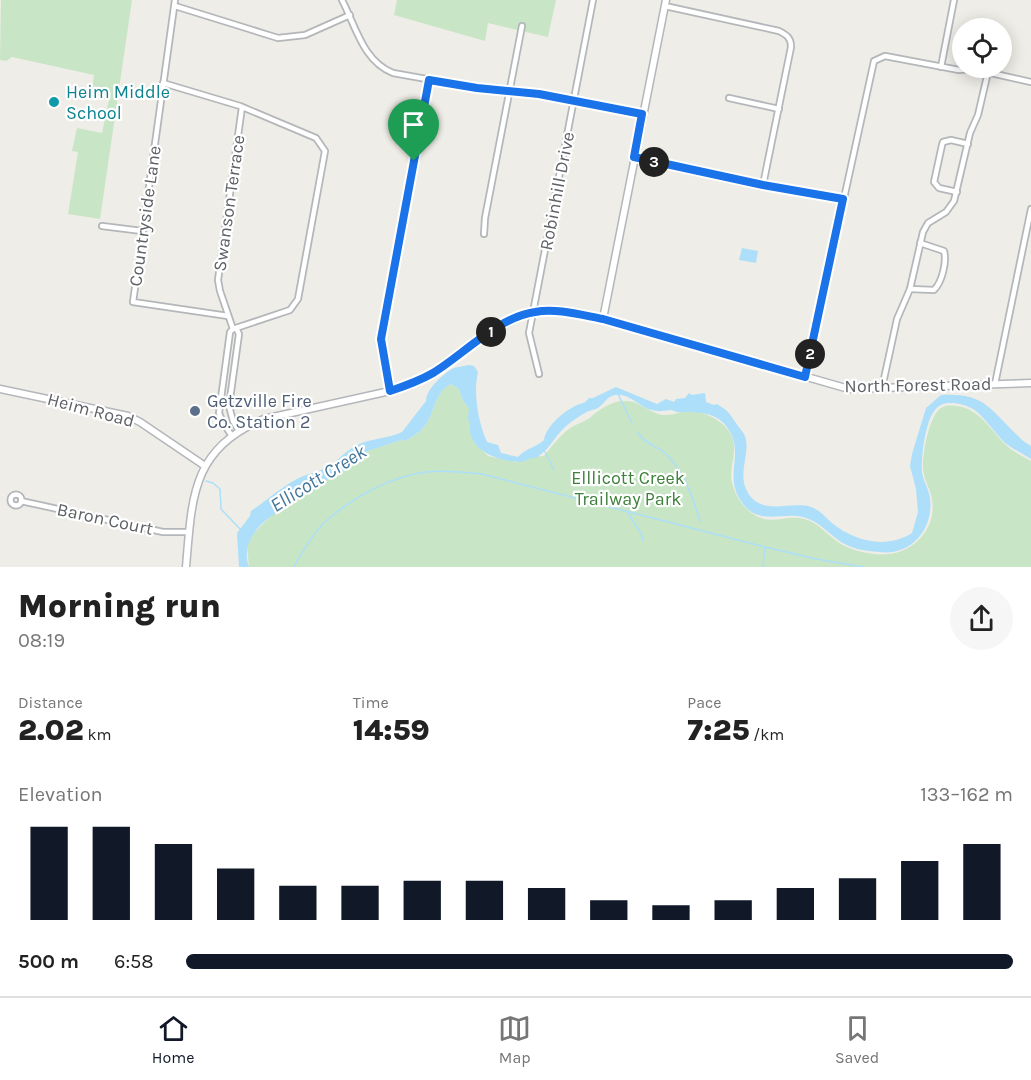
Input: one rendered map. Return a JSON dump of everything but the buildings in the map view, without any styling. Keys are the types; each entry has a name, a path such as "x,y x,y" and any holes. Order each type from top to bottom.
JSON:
{"street":[{"path":"342,0 365,49 377,64 393,73 574,100 642,114"},
{"name":"Robinhill Drive","path":"539,374 529,333 593,0"},
{"path":"941,68 954,0"},
{"path":"175,3 278,38 305,35 350,15"},
{"name":"Countryside Lane","path":"175,3 133,302 228,316"},
{"path":"603,319 665,3 779,31 787,35 791,47 763,185"},
{"path":"484,234 508,91 522,26"},
{"path":"805,377 874,61 885,56 952,69"},
{"path":"882,388 897,319 910,289 925,228 950,208 957,192 970,133 978,115 987,78"},
{"path":"1012,78 1031,82"},
{"path":"390,391 381,339 429,80"},
{"path":"163,83 242,107 316,138 324,146 326,154 298,299 290,310 230,332 219,413 232,436"},
{"path":"729,98 779,109"},
{"name":"Swanson Terrace","path":"239,431 233,421 229,406 239,334 228,316 219,291 218,280 242,107"},
{"path":"957,192 939,188 934,182 942,145 943,142 951,140 968,144"},
{"path":"634,157 763,185 843,199"},
{"path":"995,384 1031,208"},
{"path":"102,226 142,231"},
{"path":"910,289 934,290 939,284 944,251 920,243"},
{"name":"North Forest Road","path":"186,567 192,499 205,466 232,436 264,419 390,391 427,376 477,340 511,321 534,312 570,312 603,319 849,389 1031,382"},
{"name":"Heim Road","path":"0,389 128,416 205,466"},
{"name":"Baron Court","path":"21,501 164,532 189,532"}],"green space":[{"path":"1,0 132,0 100,219 68,214 78,152 72,151 77,128 102,133 109,100 91,96 94,75 12,57 6,61 0,60"},
{"path":"397,0 556,0 548,37 488,23 485,41 394,15"},
{"name":"Elllicott Creek Trailway Park","path":"451,384 459,389 463,401 469,408 473,441 488,456 516,462 544,456 568,430 615,402 630,401 660,414 694,411 705,414 720,422 731,436 734,446 731,474 733,488 740,501 751,512 769,520 799,518 809,521 818,525 843,545 877,554 900,552 924,534 932,516 933,506 923,469 930,425 943,407 951,405 965,408 982,418 1008,447 1031,461 1031,567 249,567 247,545 251,536 292,495 307,487 311,489 350,467 368,451 401,440 405,441 415,435 428,422 441,392"}],"water":[{"path":"742,248 758,251 756,263 739,260"},
{"name":"Ellicott Creek","path":"474,366 478,372 477,407 487,442 498,445 501,453 518,457 544,440 548,429 567,411 589,398 616,387 657,404 666,399 674,402 676,399 685,398 689,393 692,395 705,393 706,402 717,404 727,411 744,434 746,449 744,480 750,496 756,502 771,506 811,507 841,530 871,541 892,541 912,533 918,512 916,489 910,466 912,454 926,408 941,395 965,396 982,402 1031,446 1031,459 1004,442 973,409 953,403 943,404 932,415 923,449 922,472 929,495 930,509 924,529 911,545 902,549 891,552 869,551 847,545 803,517 772,517 757,515 750,511 744,505 734,486 734,441 725,425 714,416 670,410 654,411 630,398 615,395 608,398 598,408 587,412 568,425 536,458 521,462 509,461 487,454 476,445 470,431 469,408 463,401 459,389 451,384 441,392 428,422 415,435 405,441 401,440 368,451 350,467 311,489 307,487 293,497 256,531 247,551 249,567 239,567 237,533 250,516 251,511 291,482 331,465 357,445 402,432 426,401 429,391 436,382 454,368"}],"waterway":[{"path":"618,394 632,423"},
{"path":"638,433 647,442 665,453 677,467 691,494 700,521"},
{"path":"545,452 554,470"},
{"path":"294,567 304,549 326,521 360,496 399,478 440,471 482,474 765,547 863,567"},
{"path":"206,481 220,489 221,509 241,530"},
{"path":"628,513 642,535 643,541"},
{"path":"763,567 765,547"}],"place":[{"name":"Heim Middle School","path":"54,102"},
{"name":"Getzville Fire Co. Station 2","path":"195,411"}],"route":[{"path":"429,80 477,88 539,94 642,114 634,157 763,185 843,199 805,377 603,319 570,312 534,312 511,321 477,340 420,380 390,391 381,339 414,161 429,80"}]}
